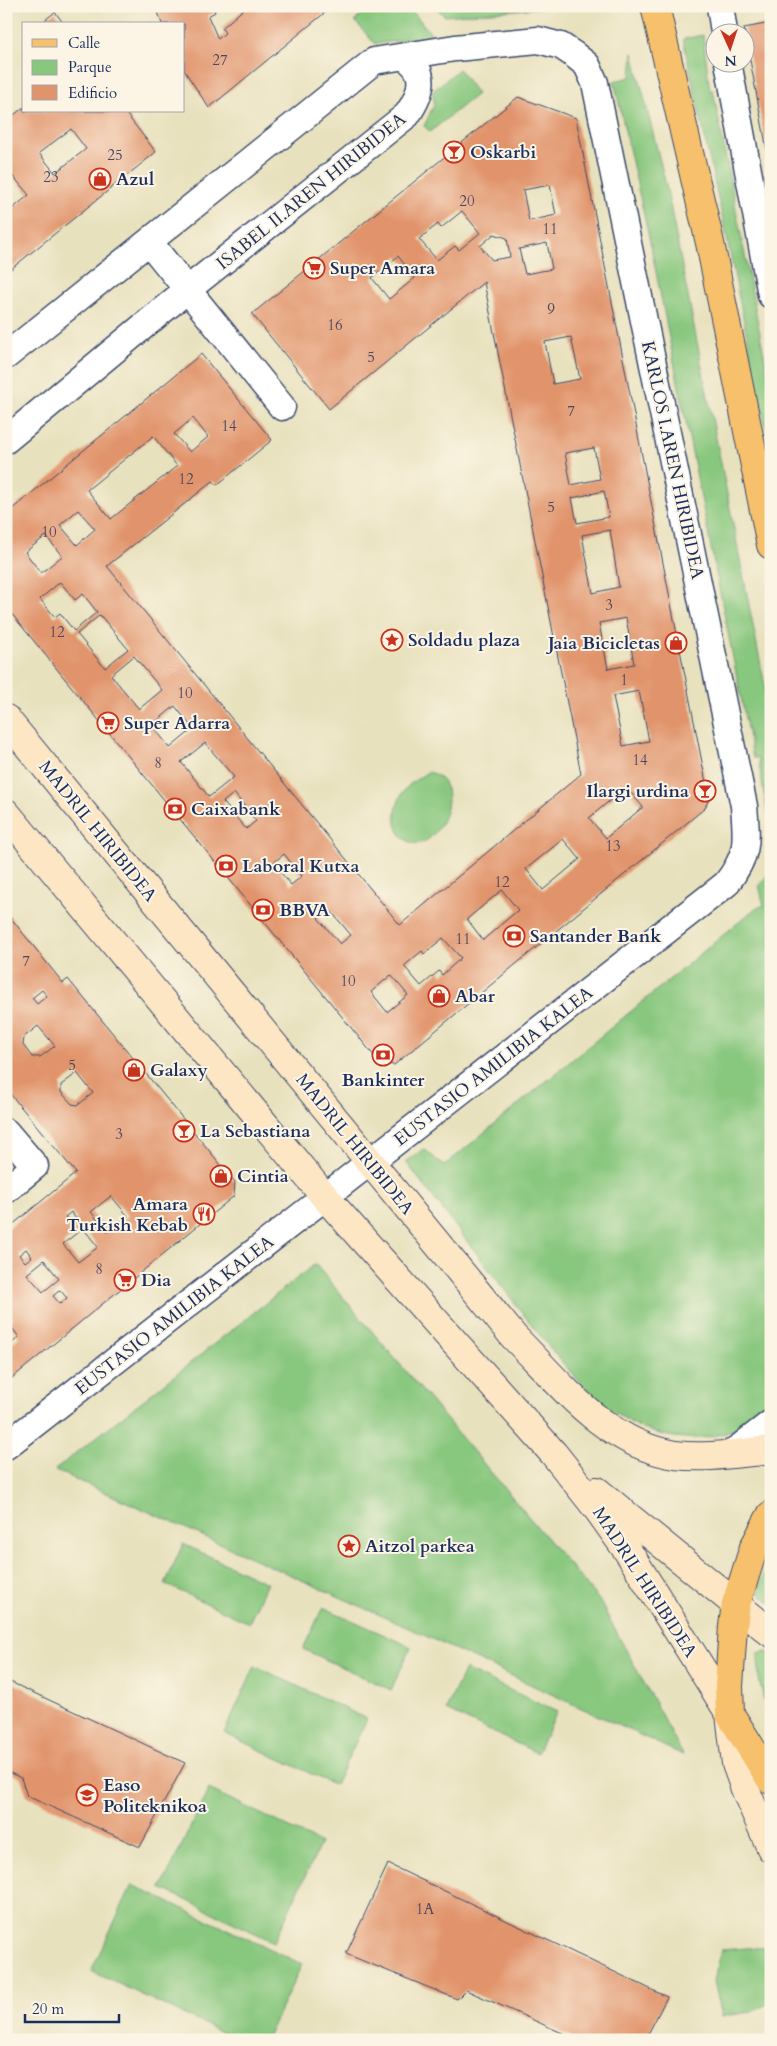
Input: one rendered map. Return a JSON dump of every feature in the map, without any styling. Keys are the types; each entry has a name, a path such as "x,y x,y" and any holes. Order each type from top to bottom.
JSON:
{"main road":[{"path":"655,6 710,243 771,545"},
{"name":"MADRIL HIRIBIDEA","path":"6,719 514,1337 590,1413 606,1427 626,1439 648,1448 675,1454 702,1456 771,1450"},
{"name":"MADRIL HIRIBIDEA","path":"6,813 325,1197 554,1454 599,1511 629,1554 730,1714"},
{"name":"MADRIL HIRIBIDEA","path":"554,1454 649,1535 734,1615 771,1633"},
{"path":"736,1764 728,1686 734,1615 754,1547 771,1515"},
{"path":"734,1615 735,1654 748,1711 771,1770"},
{"path":"712,1686 736,1764 771,1848"},
{"path":"730,1714 771,1780"}],"street":[{"path":"720,6 722,22"},
{"name":"KARLOS I.AREN HIRIBIDEA","path":"405,57 455,48 538,40 561,46 573,54 587,65 595,83 744,806 746,838"},
{"path":"6,356 374,61 405,57"},
{"name":"ISABEL II.AREN HIRIBIDEA","path":"6,440 187,290 407,115 416,102 421,84 417,69 405,57"},
{"path":"730,72 770,282"},
{"path":"149,242 282,407"},
{"name":"EUSTASIO AMILIBIA KALEA","path":"6,1446 726,884 742,860 746,838"},
{"path":"6,1132 35,1166 6,1190"},
{"path":"731,1454 771,1423"}],"green space":[{"path":"370,6 408,6 433,36 375,44 355,21"},
{"path":"434,6 563,6 445,16"},
{"path":"703,35 704,72 708,72 710,91 713,90 771,391 771,453 726,234 683,39"},
{"path":"633,53 666,185 771,716 771,811 767,812 758,758 753,758 650,242 614,81 631,77"},
{"path":"459,69 477,94 430,132 424,126 434,105 433,91"},
{"path":"428,772 440,778 446,788 448,801 440,826 432,836 423,842 413,843 399,833 396,825 397,807 404,791 409,785"},
{"path":"771,871 771,1402 744,1425 728,1432 710,1437 675,1437 657,1433 633,1424 614,1412 587,1390 535,1330 406,1162 424,1149 444,1166 757,907 764,906 759,885"},
{"path":"315,1264 599,1600 683,1755 389,1619 55,1470"},
{"path":"183,1544 267,1583 249,1623 165,1584"},
{"path":"771,1554 771,1603 760,1594 759,1588"},
{"path":"323,1607 411,1647 391,1690 303,1649"},
{"path":"766,1651 771,1654 771,1728 759,1679 758,1653"},
{"path":"255,1666 367,1719 335,1785 224,1733"},
{"path":"465,1669 557,1712 537,1753 446,1710"},
{"path":"209,1789 321,1843 274,1942 161,1888"},
{"path":"132,1885 302,1964 266,2040 238,2040 91,1971"},
{"path":"771,1946 771,2002 752,2012 722,2016 714,1981 721,1950"}],"building":[{"path":"156,6 213,6 215,12 208,16 218,39 225,33 222,28 247,6 333,6 209,108 185,72 185,22 161,22"},
{"path":"55,12 62,22 42,22"},
{"path":"771,23 771,166 752,72 754,72 754,26"},
{"path":"518,97 576,118 709,798 705,808 394,1065 380,1063 6,607 6,514 201,354 272,440 217,485 213,481 107,566 400,925 581,774 484,282 329,409 252,314","holes":["550,185 556,215 529,221 523,190","462,211 480,233 459,250 455,246 437,260 419,239 438,224 441,228","494,234 507,238 510,257 492,260 480,246","547,243 552,269 525,274 519,249","398,256 415,278 389,299 372,278","571,337 580,379 553,384 545,342","193,418 208,437 190,452 174,434","153,436 177,466 111,519 87,490","594,448 600,479 571,485 565,453","604,491 609,517 577,523 572,498","78,510 95,529 77,545 60,525","610,530 619,587 593,593 582,535","46,536 62,556 41,573 25,552","60,582 75,600 83,594 97,612 74,631 60,613 55,617 40,599","100,615 128,649 105,668 77,634","626,618 634,664 608,669 599,623","134,656 162,690 139,709 111,675","639,691 649,741 623,746 613,696","175,706 193,729 170,748 152,725","205,743 234,777 209,797 181,762","626,787 643,807 606,838 589,818","234,793 256,821 246,829 223,802","563,839 580,859 543,890 526,869","284,854 302,876 291,885 273,863","502,890 518,910 483,940 467,919","329,909 351,935 340,944 318,918","443,938 461,958 442,975 439,971 421,986 404,966 422,951 424,954","391,975 408,995 387,1012 371,992"]},
{"path":"22,109 22,112 125,112 156,152 6,273 6,214 29,195 12,175 6,180 6,121","holes":["71,129 86,149 55,173 39,153"]},
{"path":"6,912 63,983 68,979 235,1182 234,1196 6,1383 6,1335 12,1343 19,1337 13,1329 6,1334 6,1322 12,1318 6,1312 6,1230 76,1173 6,1089","holes":["42,990 47,996 37,1004 32,998","38,1026 55,1046 40,1057 32,1057 23,1045 24,1037","77,1073 93,1093 78,1105 72,1104 61,1092 61,1085","111,1196 128,1216 108,1232 91,1212","71,1212 77,1220 71,1225 65,1217","83,1228 98,1247 78,1262 63,1244","26,1249 32,1257 25,1262 19,1255","44,1260 59,1279 43,1292 27,1274","60,1290 67,1298 60,1304 53,1296"]},
{"name":"Easo Politeknikoa","path":"6,1680 185,1763 140,1847 27,1796 21,1778 6,1771"},
{"path":"388,1864 667,1997 645,2040 578,2040 466,1990 457,1999 346,1954"}],"place":[{"name":"Oskarbi","path":"454,152"},
{"name":"Azul","path":"100,179"},
{"name":"Super Amara","path":"314,268"},
{"name":"Soldadu plaza","path":"392,640"},
{"name":"Jaia Bicicletas","path":"676,643"},
{"name":"Super Adarra","path":"108,723"},
{"name":"Ilargi urdina","path":"705,791"},
{"name":"Caixabank","path":"175,809"},
{"name":"Laboral Kutxa","path":"226,866"},
{"name":"BBVA","path":"263,910"},
{"name":"Santander Bank","path":"514,936"},
{"name":"Abar","path":"439,996"},
{"name":"Bankinter","path":"383,1055"},
{"name":"Galaxy","path":"134,1070"},
{"name":"La Sebastiana","path":"184,1131"},
{"name":"Cintia","path":"221,1176"},
{"name":"Amara Turkish Kebab","path":"204,1214"},
{"name":"Dia","path":"125,1280"},
{"name":"Aitzol parkea","path":"349,1546"},
{"name":"Easo Politeknikoa","path":"87,1795"}]}
